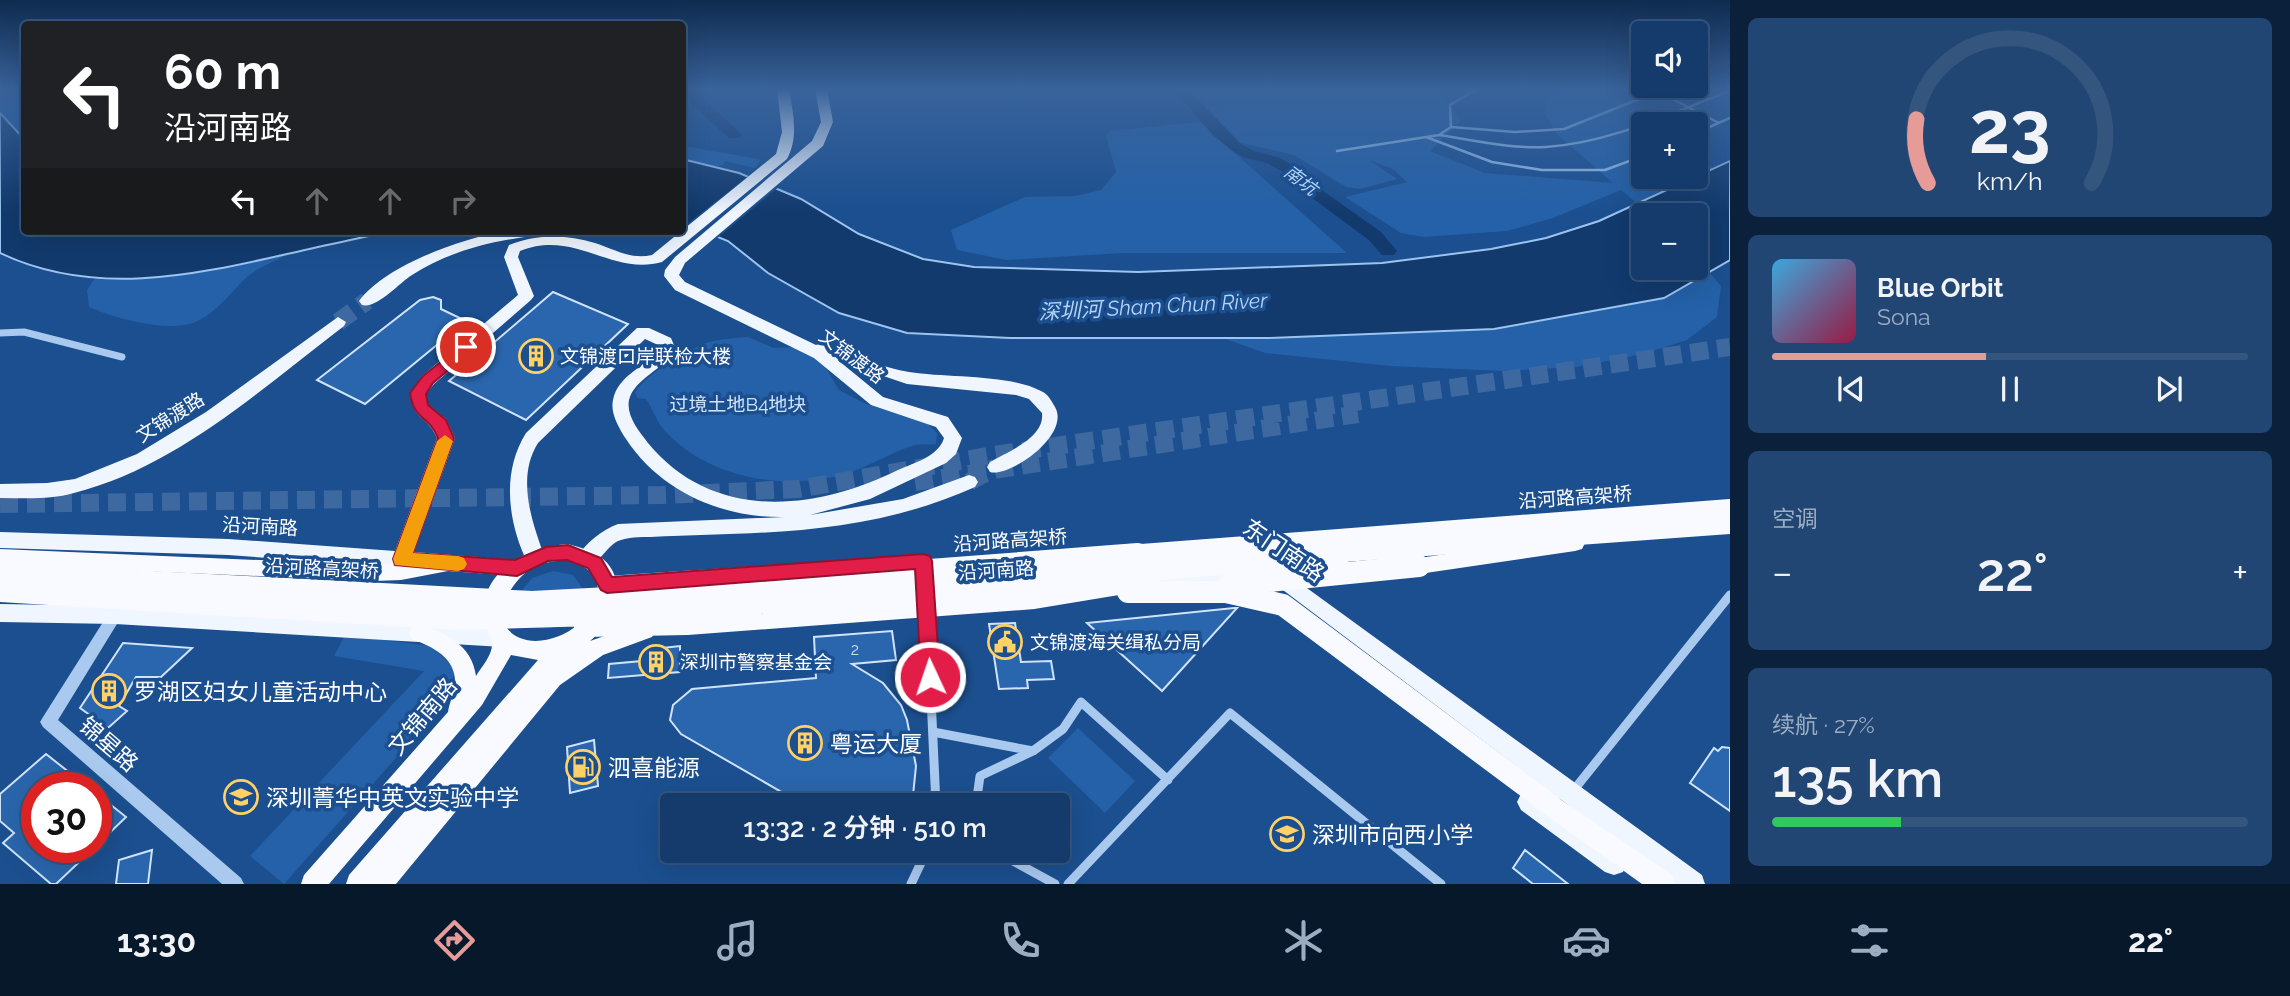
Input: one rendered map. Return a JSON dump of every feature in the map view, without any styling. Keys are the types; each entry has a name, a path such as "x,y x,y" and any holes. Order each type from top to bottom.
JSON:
{"highway":[{"name":"沿河路高架桥","path":"0,574 533,602 606,600 688,594 842,576 1730,508"},
{"name":"沿河路高架桥","path":"0,591 459,619 628,614 1276,565 1730,525"},
{"path":"459,619 611,627 687,624 1188,589 1419,566 1575,543"},
{"path":"568,552 587,558 600,569 607,585 606,604 596,624 580,638 562,647 535,651 523,649 503,638 493,619 492,607 501,585 517,568 535,558 568,552"},
{"path":"0,557 374,573 401,572 447,563"},
{"path":"1034,598 1276,565"},
{"path":"1188,589 1244,594 1283,605 1561,799 1664,884"},
{"path":"380,884 537,695 568,665 585,652 622,636 687,624"},
{"path":"419,633 449,645 459,656 465,669 466,684 461,706 450,726"},
{"name":"文锦南路","path":"313,884 450,726 496,664 501,655 503,638"},
{"path":"358,884 562,647"}],"main road":[{"path":"777,171 788,146 788,130"},
{"path":"401,559 446,438 440,424 420,408 418,393 428,380 526,296 511,257 514,248 532,241 565,241 590,246 629,261 644,262 662,257 689,244 777,171 817,143 825,130"},
{"path":"367,301 400,275 447,249 513,235"},
{"path":"579,235 638,257 689,244"},
{"name":"文锦渡路","path":"689,244 681,269 687,281 829,351 907,378 1016,389 1043,401 1051,419 1046,433 1034,444 996,467"},
{"name":"文锦渡路","path":"535,558 520,498 519,469 522,452 532,438 643,332 665,342 668,350 625,390 621,410 636,438 655,463 676,481 708,498 733,505 765,508 832,503 866,493 940,458 950,449 953,438 942,422 877,401 820,354 676,284 671,276 672,270 689,244"},
{"name":"文锦渡路","path":"0,491 41,491 74,486 133,464 219,411 338,322"},
{"path":"587,558 607,538 618,532 850,520 916,504 969,482"},
{"name":"沿河南路","path":"607,585 1221,539"},
{"name":"东门南路","path":"1221,539 1276,565 1561,799 1693,884"},
{"name":"东门南路","path":"1221,539 1226,558 1238,575 1561,827 1647,884"},
{"name":"沿河南路","path":"0,540 154,543 517,568"},
{"name":"沿河南路","path":"596,624 1238,575 1276,565"},
{"path":"0,613 116,615 503,638"}],"street":[{"path":"0,333 24,332 122,357"},
{"path":"923,561 936,793"},
{"path":"1561,799 1730,595"},
{"name":"锦星路","path":"116,615 48,722 236,884"},
{"path":"977,793 979,776 1033,751 1063,729 1081,702 1168,780"},
{"path":"1068,884 1230,712 1441,884"},
{"path":"933,732 1033,751"},
{"path":"911,884 921,863"},
{"path":"1017,863 1055,884"}],"green space":[{"path":"11,130 21,130 21,141"},
{"path":"1209,130 1347,253 1123,253 1006,260 957,250 951,230 1025,197 1075,196 1101,190 1116,172 1106,136 1110,131"},
{"path":"1224,130 1451,130 1430,151 1485,173 1613,183 1554,130 1631,130 1631,189 1671,189 1640,203 1621,190 1553,218 1507,231 1424,237 1401,233 1345,197 1407,182 1393,169 1369,160 1397,179 1360,189 1346,187 1294,155 1238,142"},
{"path":"686,147 760,161 755,168 724,161 724,165 714,167 686,160"},
{"path":"289,254 251,273 213,311 189,324 166,326 138,322 89,307 87,290 95,278 169,277 217,270"},
{"path":"1708,272 1721,286 1717,317 1687,340 1643,354 1576,367 1503,371 1390,366 1265,353 1223,338 1494,329 1679,280 1708,280"},
{"name":"过境土地B4地块","path":"748,337 774,348 797,347 820,358 839,390 866,404 926,422 937,433 936,444 915,445 845,474 798,481 749,477 703,460 665,431 646,399 637,398 635,392 658,370 691,350 709,342"},
{"path":"553,571 573,575 583,589 564,621 551,628 530,627 518,595 532,578"},
{"path":"345,635 431,646 456,669 442,706 284,884 250,856 424,671 334,656"},
{"path":"1078,728 1135,781 1105,813 1048,758"}],"water":[{"path":"0,130 16,130 21,136 21,235 373,235 215,269 142,278 70,275 35,267 0,253"},
{"name":"深圳河 Sham Chun River","path":"686,160 739,173 801,199 859,234 923,259 974,267 1138,272 1382,263 1491,249 1546,238 1599,221 1631,206 1631,280 1695,280 1664,298 1494,329 1268,338 1010,338 907,333 839,313 768,273 728,241 686,224"},
{"path":"1730,161 1730,260 1708,273 1708,203 1638,203 1669,189 1708,189 1708,171"}],"pier":[{"path":"751,174 780,186 715,240 686,228 686,225"}],"building":[{"name":"文锦渡口岸联检大楼","path":"553,292 628,324 526,420 449,381"},
{"path":"433,297 441,300 441,309 466,321 365,404 317,380 420,300"},
{"path":"1237,608 1162,691 1087,623"},
{"name":"文锦渡海关缉私分局","path":"1015,623 1021,662 1051,661 1054,679 1027,680 1028,688 999,689 989,624"},
{"name":"粤运大厦","path":"892,631 896,660 852,664 883,683 901,705 907,720 916,766 913,793 783,793 681,734 670,720 673,705 692,689 816,678 814,637"},
{"name":"罗湖区妇女儿童活动中心","path":"123,643 192,648 161,677 136,677 119,706 127,711 108,728 80,708"},
{"name":"深圳市警察基金会","path":"680,646 680,672 608,678 609,664 653,660 653,649"},
{"name":"泗喜能源","path":"594,740 598,786 570,793 567,747"},
{"path":"1722,747 1730,748 1730,811 1690,783 1714,748 1718,751"},
{"path":"46,754 69,772 25,772"},
{"path":"21,776 21,858 3,843 14,833 0,821 0,794"},
{"path":"112,806 126,817 112,831"},
{"path":"152,850 148,884 116,884 119,860"},
{"path":"1525,850 1568,884 1533,884 1513,868"},
{"path":"26,863 78,863 56,884 51,884"}],"waterway":[{"path":"729,130 734,135"},
{"name":"南坑","path":"1217,130 1248,154 1265,157 1289,169 1306,186 1375,236 1388,251"},
{"path":"1439,135 1446,130"},
{"path":"1493,130 1544,130"},
{"path":"1439,135 1492,144 1546,147 1593,140 1626,130"},
{"path":"1426,137 1439,135"},
{"path":"1337,151 1426,137"},
{"path":"1426,137 1492,162 1542,170 1605,170 1631,160"}],"tunnel":[{"path":"338,322 367,301"},
{"path":"0,504 663,495 798,489 994,455 1730,347"},
{"path":"915,482 1358,414"},
{"path":"969,482 996,467"}],"slow traffic":[{"path":"445,441 401,559 458,564"}],"place":[{"name":"文锦渡口岸联检大楼","path":"536,356"},
{"name":"文锦渡海关缉私分局","path":"1005,642"},
{"name":"深圳市警察基金会","path":"656,662"},
{"name":"罗湖区妇女儿童活动中心","path":"109,691"},
{"name":"粤运大厦","path":"805,743"},
{"name":"泗喜能源","path":"583,767"},
{"name":"深圳菁华中英文实验中学","path":"241,797"},
{"name":"深圳市向西小学","path":"1287,834"}],"route":[{"path":"466,347 428,380 418,393 420,408 444,428 446,438 401,559 517,568 546,554 568,552 594,563 605,577 607,585 923,561 930,677"}]}
